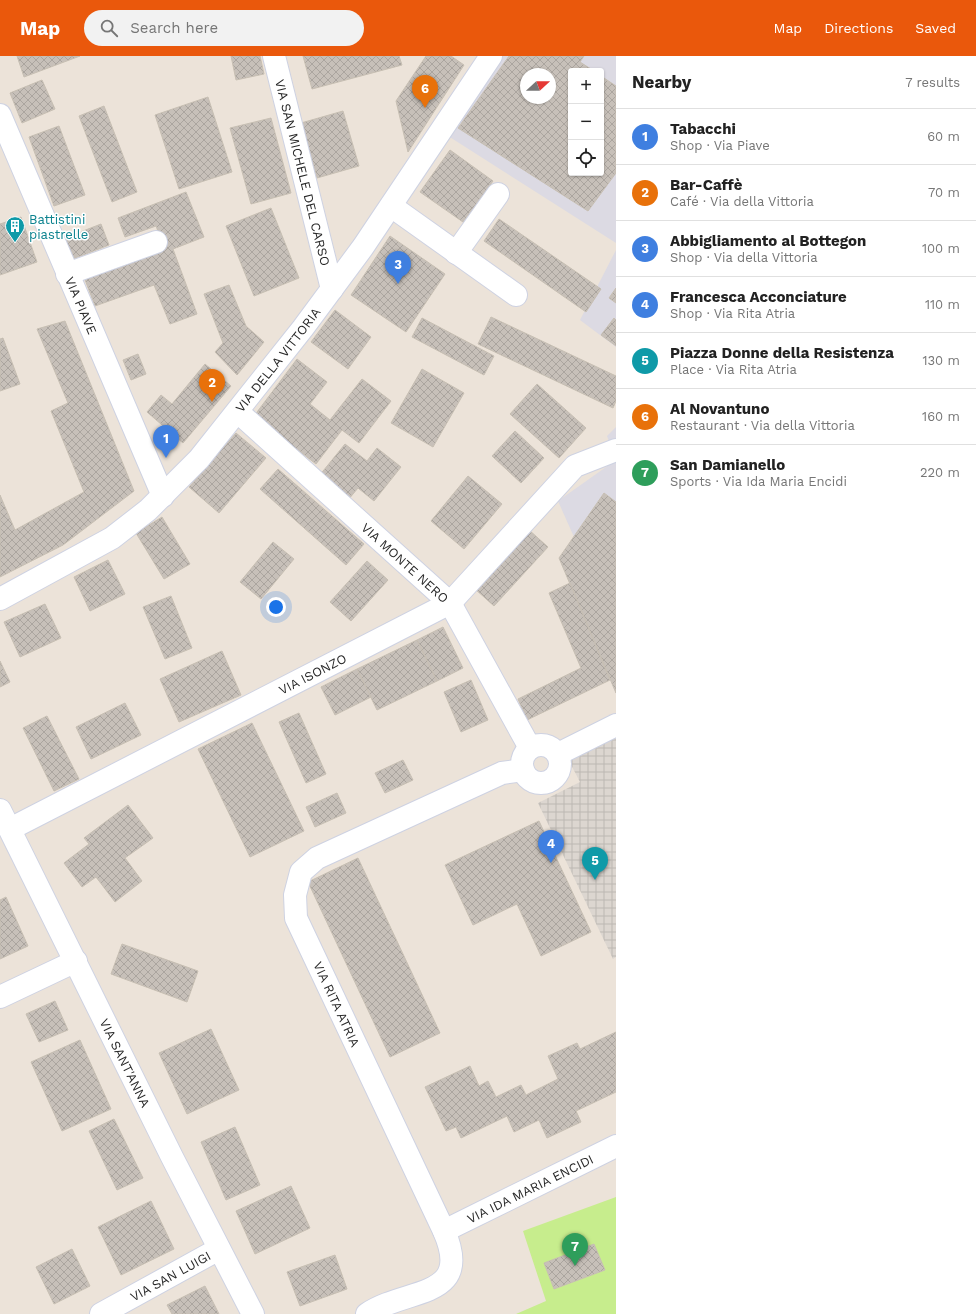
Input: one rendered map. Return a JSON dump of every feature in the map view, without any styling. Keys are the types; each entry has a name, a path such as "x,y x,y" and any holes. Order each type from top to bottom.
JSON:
{"street":[{"name":"VIA SAN MICHELE DEL CARSO","path":"274,56 332,289"},
{"name":"VIA DELLA VITTORIA","path":"0,598 112,538 162,496 199,459 238,412 332,289 391,206 491,56"},
{"name":"VIA PIAVE","path":"0,115 162,496"},
{"path":"456,253 498,194"},
{"path":"391,206 516,295"},
{"path":"67,274 156,242"},
{"name":"VIA MONTE NERO","path":"238,412 450,603 530,748"},
{"name":"VIA ISONZO","path":"5,819 450,603 575,466 616,450"},
{"path":"558,754 616,726"},
{"path":"541,744 553,749 558,754 560,766 558,772 549,781 543,783 531,780 523,770 523,758 530,748 541,744"},
{"name":"VIA RITA ATRIA","path":"367,1314 441,1283 446,1279 451,1270 452,1262 450,1246 296,918 295,895 301,872 317,858 502,773 523,770"},
{"name":"VIA SANT'ANNA","path":"5,819 219,1249 253,1314"},
{"path":"0,997 76,961"},
{"name":"VIA IDA MARIA ENCIDI","path":"444,1231 616,1146"},
{"name":"VIA SAN LUIGI","path":"101,1314 219,1249"}],"shaded area":[{"path":"499,56 616,56 616,243 445,134"},
{"path":"616,250 616,347 580,320"},
{"path":"616,427 616,460 607,436"},
{"path":"616,460 616,694 559,558 574,537 558,501"},
{"path":"614,735 616,738 616,957 613,959 538,803 580,782 567,757"}],"green space":[{"path":"616,1197 616,1314 516,1314 546,1301 523,1231"}],"building":[{"path":"17,56 80,56 24,77"},
{"path":"231,56 260,56 264,74 236,80"},
{"path":"303,56 399,56 402,65 312,89"},
{"path":"426,56 451,56 464,65 408,152 396,101"},
{"path":"509,56 584,56 580,62 589,68 568,68 568,176 604,176 604,78 616,86 616,173 588,211 458,128"},
{"path":"42,80 55,109 22,123 10,93"},
{"path":"208,97 232,172 179,189 155,115"},
{"path":"104,106 137,192 112,202 79,116"},
{"path":"343,111 359,166 317,178 301,123"},
{"path":"271,118 291,193 251,204 230,128"},
{"path":"59,126 85,195 54,206 29,137"},
{"path":"450,150 493,181 463,222 420,192"},
{"path":"186,192 204,237 173,249 197,314 170,324 154,285 95,306 84,277 164,247 156,226 125,237 118,218"},
{"path":"271,208 299,278 254,296 226,226"},
{"name":"Battistini piastrelle","path":"21,217 37,262 0,275 0,224"},
{"path":"499,219 601,289 586,312 484,241"},
{"path":"101,224 109,245 73,259 65,238"},
{"path":"390,236 445,274 406,332 351,295"},
{"path":"229,285 246,326 264,342 237,375 215,352 223,343 204,294"},
{"path":"616,288 616,303 609,298"},
{"path":"335,310 371,337 348,369 311,342"},
{"path":"491,317 616,376 616,401 613,408 478,344"},
{"path":"422,318 494,356 484,375 412,337"},
{"path":"614,318 616,320 616,346 601,335"},
{"path":"65,321 134,491 63,545 0,577 0,495 15,530 84,492 51,411 68,403 37,329"},
{"path":"3,338 20,384 0,391 0,339"},
{"path":"138,354 146,374 131,380 123,360"},
{"path":"297,359 327,382 310,404 330,420 362,379 391,401 359,443 342,430 316,464 254,416"},
{"path":"205,364 231,386 183,443 147,412 161,395 172,404"},
{"path":"422,369 464,393 433,447 391,423"},
{"path":"537,384 586,428 559,458 510,414"},
{"path":"515,431 544,458 521,483 492,456"},
{"path":"236,433 266,458 219,513 189,487"},
{"path":"345,444 367,461 377,448 401,467 374,501 358,488 348,500 319,476"},
{"path":"278,469 364,544 346,565 260,489"},
{"path":"468,476 502,504 464,549 431,521"},
{"path":"604,493 616,502 616,693 559,558"},
{"path":"162,517 190,564 164,579 136,533"},
{"path":"529,530 548,547 494,606 475,589"},
{"path":"273,542 294,559 261,599 240,582"},
{"path":"108,560 125,594 90,611 74,577"},
{"path":"367,561 388,580 351,621 330,602"},
{"path":"570,583 610,680 527,720 518,699 581,668 549,593"},
{"path":"171,596 192,648 165,659 143,607"},
{"path":"45,604 61,638 20,657 4,622"},
{"path":"443,627 463,668 437,681 417,640"},
{"path":"417,640 437,681 377,710 357,669"},
{"path":"222,651 241,695 179,722 160,679"},
{"path":"0,661 10,682 0,687"},
{"path":"357,669 371,697 335,715 321,687"},
{"path":"471,680 488,720 461,732 444,692"},
{"path":"125,703 141,735 91,759 76,727"},
{"path":"299,713 326,774 306,783 279,722"},
{"path":"47,716 79,779 54,791 23,728"},
{"path":"252,723 304,831 250,857 198,749"},
{"path":"403,760 413,780 385,793 375,773"},
{"path":"337,793 346,813 315,827 306,807"},
{"path":"128,805 153,838 125,858 142,881 115,902 96,877 82,887 64,863 89,844 84,838"},
{"path":"539,821 591,932 541,956 517,904 473,925 445,865"},
{"path":"358,858 440,1033 390,1057 308,882"},
{"path":"6,897 28,946 0,959 0,900"},
{"path":"122,944 198,971 187,1002 111,974"},
{"path":"55,1001 68,1030 39,1042 26,1014"},
{"path":"211,1029 239,1090 187,1114 159,1053"},
{"path":"616,1032 616,1092 576,1111 581,1122 547,1138 539,1120 514,1132 507,1116 461,1138 456,1127 446,1131 425,1087 470,1066 479,1086 488,1081 496,1097 521,1085 526,1095 558,1079 548,1056 577,1043 580,1049"},
{"path":"80,1040 111,1109 62,1131 31,1062"},
{"path":"114,1119 143,1178 117,1190 89,1131"},
{"path":"235,1127 260,1185 226,1200 201,1142"},
{"path":"291,1186 310,1228 255,1254 236,1211"},
{"path":"151,1201 174,1249 121,1275 98,1227"},
{"path":"594,1244 605,1270 554,1289 544,1263"},
{"path":"72,1249 90,1286 54,1304 36,1267"},
{"path":"335,1255 347,1289 300,1306 287,1272"},
{"path":"205,1286 219,1314 172,1314 167,1305"}],"place":[{"name":"Al Novantuno","path":"425,108"},
{"name":"Battistini piastrelle","path":"15,243"},
{"name":"Abbigliamento al Bottegon","path":"398,284"},
{"name":"Bar-Caffè","path":"212,402"},
{"name":"Tabacchi","path":"166,458"},
{"name":"Francesca Acconciature","path":"551,863"},
{"name":"Piazza Donne della Resistenza","path":"595,880"},
{"name":"San Damianello","path":"575,1266"}]}
